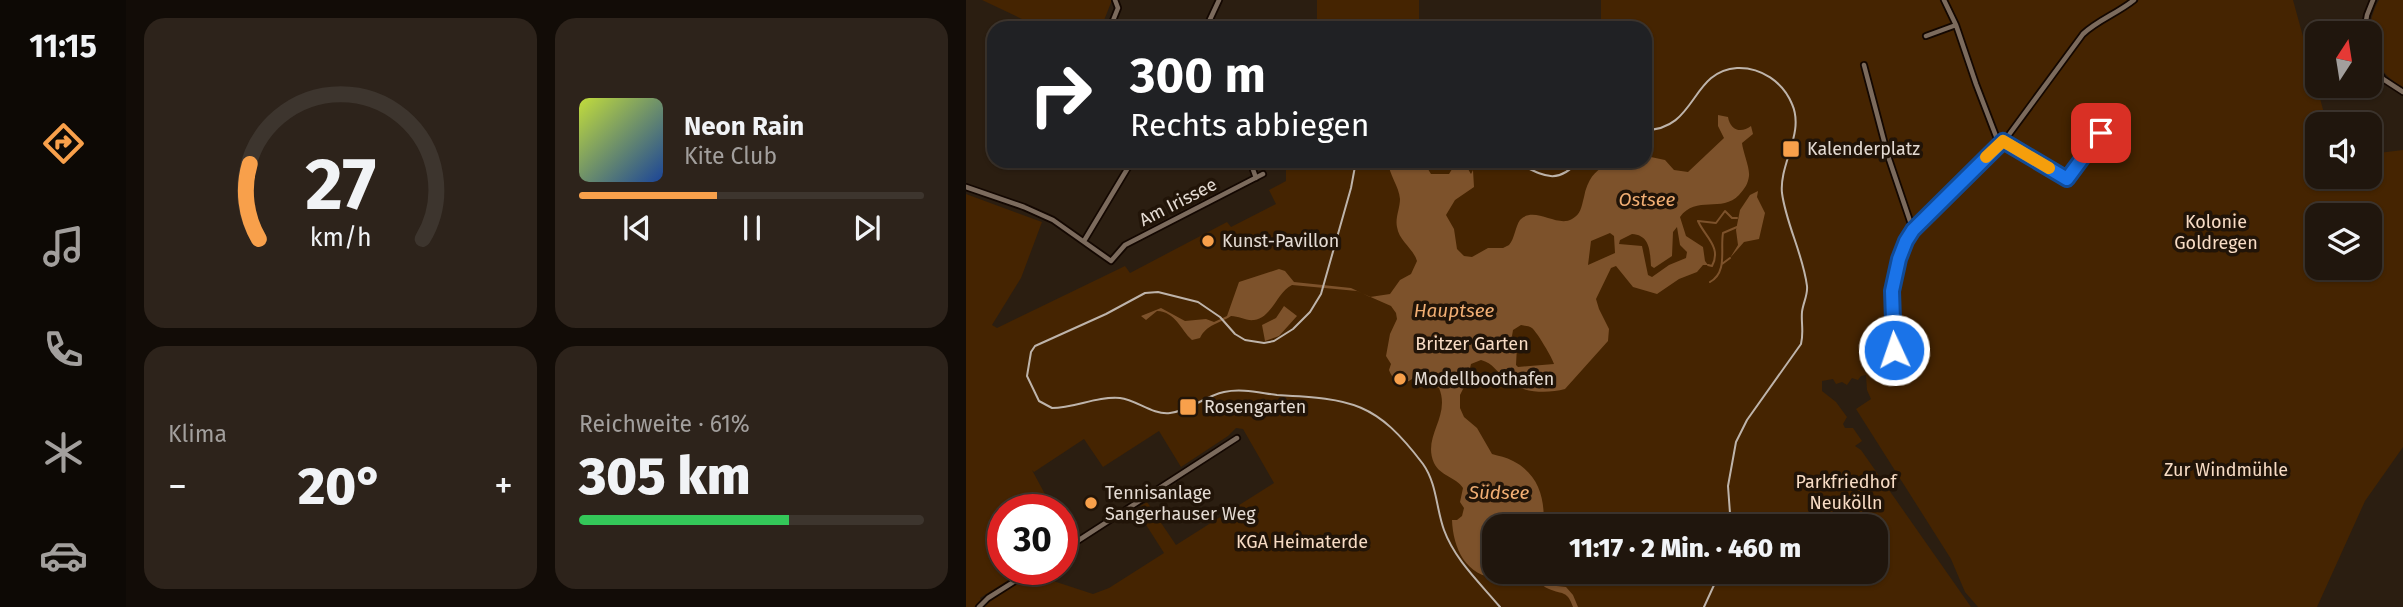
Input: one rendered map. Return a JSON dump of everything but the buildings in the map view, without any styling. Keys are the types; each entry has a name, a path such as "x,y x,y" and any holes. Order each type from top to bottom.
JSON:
{"street":[{"path":"1113,21 1118,8 1115,0"},
{"path":"1209,21 1219,0"},
{"path":"1944,0 1956,24 1976,84 2001,142 2067,179 2101,133"},
{"path":"1894,350 1892,291 1899,259 1913,230 2001,142 2083,34 2134,0"},
{"path":"2366,21 2373,0"},
{"path":"1926,36 1956,24"},
{"path":"1864,65 1888,157 1913,230"},
{"path":"2382,77 2403,92"},
{"path":"966,187 1037,213 1084,241 1128,168"},
{"path":"1252,168 1256,178"},
{"name":"Am Irissee","path":"1084,241 1111,261 1125,245 1263,174"},
{"path":"1078,541 1237,438"},
{"path":"979,607 988,597 1008,585"}],"green space":[{"path":"982,0 1112,0 1104,21 1026,21"},
{"path":"1317,0 1419,0 1419,21 1317,21"},
{"path":"1601,0 2293,0 2305,44 2305,98 2320,98 2324,112 2305,112 2305,189 2382,189 2382,153 2403,150 2403,447 2365,501 2317,607 1978,607 1965,592 1951,559 1856,409 1871,399 1866,375 1858,380 1852,378 1847,385 1842,382 1836,384 1833,379 1822,381 1822,391 1836,402 1847,417 1843,424 1845,428 1853,428 1862,441 1855,446 1861,450 1971,607 981,607 1015,585 1066,585 1093,594 1109,588 1164,553 1136,509 1147,502 1176,545 1274,483 1243,429 1236,428 1181,467 1159,431 1103,467 1084,439 1034,472 1032,470 1045,494 987,494 987,585 1001,585 980,598 975,607 966,607 966,194 1042,222 1021,278 992,325 997,328 1125,266 1130,273 1227,222 1231,227 1276,204 1269,190 1286,181 1286,168 1652,168 1652,21 1597,21 1601,19"},
{"path":"2379,0 2403,0 2403,87 2382,69 2382,21 2372,21"}],"water":[{"name":"Hauptsee","path":"1718,115 1728,117 1736,129 1743,130 1751,126 1753,134 1742,143 1749,173 1743,190 1725,203 1694,207 1686,210 1680,217 1686,236 1703,247 1708,265 1703,265 1697,272 1679,279 1657,294 1633,287 1616,266 1611,268 1596,299 1609,329 1608,341 1565,389 1542,392 1519,388 1485,361 1471,364 1460,395 1460,408 1464,417 1477,428 1492,454 1522,466 1529,473 1539,489 1543,507 1543,514 1482,514 1482,574 1463,559 1455,541 1452,520 1462,516 1464,508 1460,502 1463,488 1437,467 1431,453 1433,435 1442,408 1439,388 1426,382 1422,370 1411,380 1399,382 1389,370 1391,364 1386,356 1390,334 1397,319 1391,306 1370,297 1390,294 1400,280 1411,274 1417,261 1398,232 1400,199 1389,168 1427,168 1431,174 1449,174 1453,168 1467,168 1471,174 1473,170 1474,187 1455,200 1446,215 1454,229 1457,249 1464,256 1472,257 1488,248 1503,248 1509,245 1518,223 1526,216 1539,215 1560,221 1575,217 1580,210 1587,185 1602,168 1652,168 1652,157 1665,160 1674,170 1688,172 1724,138 1718,126","holes":["1677,227 1680,245 1687,252 1686,258 1669,265 1652,277 1648,275 1642,246 1619,244 1620,240 1632,234 1642,237 1648,245 1651,266 1654,268 1672,256 1673,232","1610,233 1614,236 1615,253 1588,265 1591,241","1521,325 1529,326 1537,335 1554,364 1516,365 1517,346 1512,336 1513,330"]},
{"path":"1758,191 1757,197 1765,213 1759,239 1744,242 1730,258 1738,245 1736,230 1740,210 1750,195"},
{"path":"1279,269 1285,271 1294,282 1351,288 1362,293 1292,285 1260,318 1251,320 1231,316 1210,327 1200,338 1192,340 1169,314 1157,311 1146,320 1141,316 1161,308 1185,321 1206,319 1214,322 1227,316 1239,282"},
{"path":"1284,306 1297,316 1279,336 1265,341 1262,325 1276,318"},
{"name":"Hauptsee","path":"1541,584 1566,587 1578,607 1573,607 1564,594"}],"waterway":[{"path":"1708,265 1712,266 1715,259 1714,248 1698,221 1716,223 1725,211 1732,218 1737,218"},
{"path":"1710,282 1716,278 1721,266 1723,233 1737,227"},
{"path":"1722,264 1730,258"}],"railway":[{"path":"1652,129 1675,121 1710,79 1737,68 1754,70 1770,77 1788,96 1795,115 1794,137 1784,171 1782,193 1807,286 1802,312 1802,340 1747,420 1736,442 1728,486 1730,514"},
{"path":"1355,168 1321,294 1310,312 1293,329 1274,341 1264,343 1245,340 1235,334 1220,317 1198,302 1158,292 1145,293 1035,346 1031,352 1027,376 1039,401 1052,408 1120,398 1157,412 1170,413 1217,394 1237,390 1325,399 1361,408 1391,428 1423,464 1431,480 1441,522 1449,541 1469,571 1500,607"},
{"path":"1529,168 1547,176 1562,174 1571,168"},
{"path":"1704,607 1715,584"}],"slow traffic":[{"path":"1986,157 2003,141 2049,168"}],"place":[{"name":"Kalenderplatz","path":"1791,149"},
{"name":"Kunst-Pavillon","path":"1208,241"},
{"name":"Modellboothafen","path":"1400,379"},
{"name":"Rosengarten","path":"1188,407"},
{"name":"Tennisanlage Sangerhauser Weg","path":"1091,503"}],"route":[{"path":"1894,350 1892,291 1899,259 1913,230 2003,141 2067,179 2101,133"}],"water label":[{"name":"Ostsee","path":"1647,199"},
{"name":"Südsee","path":"1499,492"}],"park label":[{"name":"Kolonie Goldregen","path":"2216,232"},
{"name":"Britzer Garten","path":"1472,344"},
{"name":"Zur Windmühle","path":"2226,470"},
{"name":"Parkfriedhof Neukölln","path":"1846,492"},
{"name":"KGA Heimaterde","path":"1302,542"}]}
